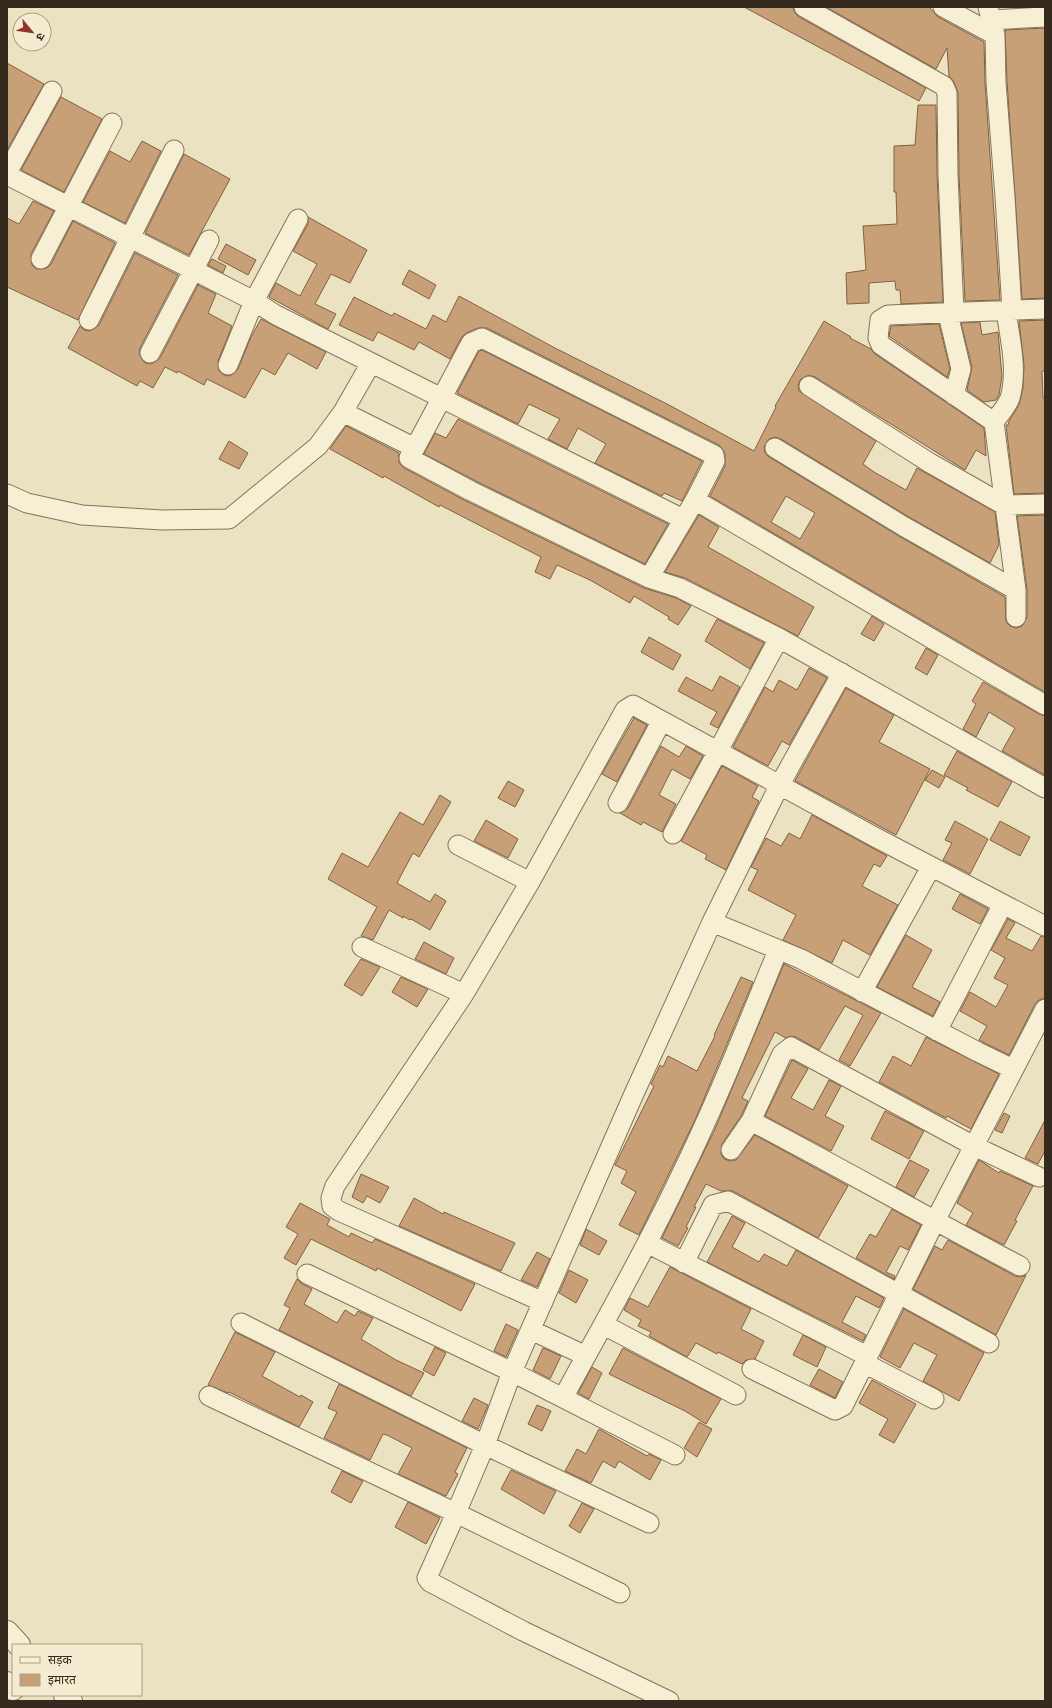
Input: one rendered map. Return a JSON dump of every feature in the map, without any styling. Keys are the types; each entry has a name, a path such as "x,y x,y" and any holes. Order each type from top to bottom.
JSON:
{"street":[{"path":"804,7 944,86 947,94 951,313 961,369 954,395"},
{"path":"943,7 991,21 1045,17"},
{"path":"991,21 1005,197 1013,376 1010,399 994,422 1016,590 1016,617"},
{"path":"52,92 7,174 192,271 254,301 276,315 371,363 441,396 449,402 683,519"},
{"path":"41,259 112,123"},
{"path":"89,320 174,150"},
{"path":"228,365 254,301 298,220"},
{"path":"150,353 209,240"},
{"path":"994,422 882,346 878,338 880,320 888,315 1045,309"},
{"path":"649,578 695,500 715,461 714,455 482,338 472,343 441,396 409,458 471,491 649,578 680,588 779,638 1045,788"},
{"path":"7,494 26,503 82,515 162,520 229,519 318,446 344,412 371,363"},
{"path":"809,386 930,463 1004,505 1045,504"},
{"path":"344,412 415,448"},
{"path":"775,448 903,526 1016,590"},
{"path":"695,500 1045,705"},
{"path":"674,834 779,638"},
{"path":"670,1701 523,1631 430,1582 427,1578 428,1572 485,1445 512,1372 633,1096 712,922 779,786 842,673"},
{"path":"543,1302 338,1211 332,1206 331,1198 335,1186 464,994 530,882 625,710 633,706 779,786 1045,926"},
{"path":"618,802 661,722"},
{"path":"458,845 530,882"},
{"path":"862,992 931,867"},
{"path":"937,1031 1003,904"},
{"path":"712,922 801,960 937,1031 1014,1069"},
{"path":"362,947 464,994"},
{"path":"563,1398 604,1325 678,1181 713,1106 778,950"},
{"path":"752,1369 835,1410 843,1406 935,1221 1045,1009"},
{"path":"731,1150 751,1121 782,1054 791,1047 974,1146 1039,1177"},
{"path":"751,1121 862,1179 935,1221 1020,1266"},
{"path":"684,1263 713,1205 728,1201 989,1343"},
{"path":"647,1243 866,1360 934,1399"},
{"path":"307,1274 512,1372 675,1455"},
{"path":"241,1323 485,1445 649,1523"},
{"path":"604,1325 736,1395"},
{"path":"531,1330 586,1356"},
{"path":"208,1396 456,1512 620,1593"},
{"path":"7,1632 18,1644"}],"building":[{"path":"744,7 793,7 794,12 799,17 926,88 919,101"},
{"path":"826,7 929,7 938,17 984,42 985,83 1000,300 965,301 959,175 958,93 954,82 949,76 947,48 936,69"},
{"path":"1045,28 1045,298 1022,299 1007,81 1005,30"},
{"path":"7,63 44,84 7,150"},
{"path":"61,97 102,119 64,192 21,170"},
{"path":"918,105 936,105 937,175 943,302 901,304 900,290 896,290 895,281 869,283 869,303 847,304 846,273 866,270 863,226 897,224 896,192 894,192 894,146 915,145"},
{"path":"142,141 161,151 125,223 83,202 110,151 130,162"},
{"path":"184,154 230,179 189,255 145,233"},
{"path":"33,201 54,211 31,254 32,265 36,269 47,268 51,264 73,221 115,243 78,320 7,287 7,218 19,224"},
{"path":"308,217 367,250 350,283 331,274 315,304 336,314 328,329 269,297 276,283 300,296 317,264 293,251 308,224"},
{"path":"226,244 256,260 248,275 218,259"},
{"path":"135,253 178,275 140,348 139,354 145,363 151,364 160,358 198,285 216,294 208,313 232,326 218,361 219,371 224,375 230,376 238,369 251,337 261,319 326,352 317,369 288,353 275,375 262,368 245,398 207,379 204,385 178,371 177,373 165,367 153,388 140,381 137,386 68,348 80,326 84,330 90,331 99,325"},
{"path":"212,259 226,266 223,273 208,265"},
{"path":"409,270 436,285 429,299 402,284"},
{"path":"459,296 555,348 669,405 754,451 776,407 775,406 824,321 851,337 850,338 871,349 875,354 984,428 986,456 976,450 965,470 815,377 809,375 800,380 798,386 799,391 876,441 863,464 874,472 906,490 917,468 995,512 999,545 990,563 909,517 781,439 775,437 769,439 764,447 765,453 769,457 897,535 1005,597 1006,622 1010,626 1016,628 1022,626 1027,617 1027,589 1017,516 1045,515 1045,692 710,496 725,466 725,453 719,445 487,328 478,328 466,333 461,338 450,359 419,342 414,350 378,332 373,341 339,325 354,297 392,316 394,313 426,329 433,315 446,322","holes":["786,496 815,513 800,539 771,522"]},
{"path":"1045,320 1045,371 1042,371 1043,398 1045,398 1045,493 1014,494 1006,425 1008,425 1019,405 1023,388 1024,365 1019,321"},
{"path":"980,322 982,335 998,332 1002,376 999,395 996,400 984,402 967,390 972,367 961,323"},
{"path":"939,324 950,369 947,377 889,336 891,326"},
{"path":"482,350 702,461 682,501 664,493 662,496 595,463 606,444 578,428 567,449 548,439 560,419 529,404 518,424 457,393 479,351"},
{"path":"458,419 668,524 645,564 424,454 435,433 446,438"},
{"path":"346,426 399,453 399,463 404,468 466,501 644,588 676,598 691,606 678,625 668,619 669,617 634,596 630,603 590,580 557,565 550,579 535,572 541,557 440,505 439,507 384,476 383,478 330,449"},
{"path":"229,441 248,453 239,469 219,459"},
{"path":"699,515 719,527 708,547 814,607 798,636 685,578 665,572"},
{"path":"872,616 884,624 874,641 861,634"},
{"path":"717,619 764,643 750,669 705,641"},
{"path":"649,637 681,655 673,670 641,652"},
{"path":"926,648 938,655 927,675 915,668"},
{"path":"809,668 827,678 789,745 782,741 768,766 733,747 765,687 773,692 779,680 797,690"},
{"path":"720,676 740,687 718,728 710,724 717,712 678,691 686,677 712,691"},
{"path":"983,682 1045,716 1045,775 1002,751 1015,728 989,712 976,737 963,729 976,704 972,701"},
{"path":"846,688 894,715 879,742 930,769 896,835 795,781"},
{"path":"634,718 647,725 617,782 602,774"},
{"path":"661,746 679,757 686,746 703,756 690,779 672,769 659,795 676,804 662,832 643,822 641,825 620,813 628,808"},
{"path":"957,751 1012,782 998,807 966,790 968,788 944,775"},
{"path":"722,766 758,786 752,797 759,801 726,870 705,859 707,855 681,841"},
{"path":"932,770 945,777 939,788 925,780"},
{"path":"508,781 524,790 515,807 498,798"},
{"path":"440,795 451,802 419,857 413,853 397,883 430,902 435,894 446,901 430,930 411,919 410,920 403,916 403,918 389,910 373,940 361,936 377,907 328,879 342,853 368,867 400,812 423,825"},
{"path":"812,815 887,856 880,867 874,864 862,886 898,905 870,955 843,940 832,963 783,940 796,915 748,890 758,870 751,867 766,838 781,846 789,833 800,839"},
{"path":"486,820 518,839 508,858 474,841"},
{"path":"955,821 988,839 970,874 943,860 952,843 945,840"},
{"path":"1000,821 1030,837 1020,856 990,840"},
{"path":"960,894 988,909 980,924 952,909"},
{"path":"1008,919 1015,923 1006,938 1032,951 1041,936 1045,937 1045,998 1039,1000 1035,1004 1009,1055 979,1040 987,1026 960,1011 970,992 996,1007 1008,985 994,978 1005,958 991,950"},
{"path":"906,935 932,950 912,987 940,1002 933,1016 877,987"},
{"path":"424,942 454,958 446,974 415,959"},
{"path":"361,959 380,967 362,996 344,985"},
{"path":"784,964 881,1013 850,1066 839,1060 863,1015 845,1006 819,1050 796,1037 791,1036 786,1038 775,1032 742,1098 748,1101 741,1116 722,1144 721,1154 724,1159 730,1161 736,1160 755,1135 848,1186 818,1238 733,1191 721,1191 706,1184 694,1207 696,1207 686,1227 688,1228 678,1246 662,1238 715,1129"},
{"path":"401,977 428,989 417,1007 392,992"},
{"path":"741,977 753,982 695,1120 639,1235 619,1225 636,1192 621,1183 627,1171 615,1165 654,1086 651,1084 660,1065 663,1067 668,1056 697,1071 715,1036 714,1035"},
{"path":"926,1037 999,1074 971,1129 947,1116 946,1118 879,1082 893,1056 911,1066"},
{"path":"792,1060 808,1069 791,1098 813,1110 829,1080 841,1086 825,1116 844,1126 831,1151 765,1116"},
{"path":"885,1111 924,1131 909,1159 871,1139"},
{"path":"1004,1113 1010,1116 1002,1133 995,1130"},
{"path":"1045,1120 1045,1151 1038,1164 1025,1158"},
{"path":"910,1160 929,1170 914,1197 896,1187"},
{"path":"979,1160 999,1173 1000,1171 1033,1186 1004,1245 966,1225 973,1213 957,1203"},
{"path":"361,1174 389,1187 380,1203 367,1196 363,1203 352,1197"},
{"path":"414,1198 443,1214 444,1212 515,1243 501,1271 399,1226"},
{"path":"300,1203 330,1219 327,1225 349,1237 351,1233 372,1243 375,1239 475,1284 461,1311 377,1268 376,1271 311,1239 296,1265 284,1258 298,1234 286,1227"},
{"path":"892,1209 921,1225 908,1250 900,1246 886,1272 895,1276 894,1279 856,1258 870,1234 876,1237"},
{"path":"732,1216 745,1223 732,1247 759,1262 764,1254 787,1266 796,1250 884,1298 879,1308 856,1296 842,1322 866,1335 863,1341 707,1262"},
{"path":"586,1229 607,1241 599,1255 580,1245"},
{"path":"948,1240 1015,1276 1021,1277 1026,1275 996,1335 913,1289 935,1246 942,1250"},
{"path":"537,1252 550,1259 537,1287 521,1280"},
{"path":"670,1267 751,1309 741,1329 764,1341 755,1359 746,1360 742,1364 718,1352 717,1354 696,1343 687,1357 649,1336 651,1332 638,1326 641,1320 624,1310 630,1298 648,1307"},
{"path":"569,1270 588,1280 576,1303 559,1293"},
{"path":"297,1279 302,1284 312,1289 304,1304 337,1323 345,1310 355,1316 358,1311 373,1318 361,1339 396,1360 424,1373 411,1396 279,1330 290,1308 284,1305"},
{"path":"904,1309 984,1353 959,1401 923,1381 937,1355 914,1343 900,1368 880,1357"},
{"path":"506,1324 518,1330 506,1357 494,1351"},
{"path":"235,1332 275,1352 262,1376 300,1397 301,1395 313,1402 299,1427 229,1392 228,1393 208,1385"},
{"path":"803,1335 826,1347 817,1367 793,1355"},
{"path":"435,1347 446,1353 434,1376 423,1370"},
{"path":"543,1348 561,1356 550,1379 533,1370"},
{"path":"623,1348 721,1399 706,1424 685,1411 609,1374"},
{"path":"592,1367 602,1373 589,1399 578,1393"},
{"path":"819,1369 843,1382 835,1398 810,1385"},
{"path":"872,1380 916,1404 894,1443 879,1435 888,1419 859,1403"},
{"path":"339,1384 467,1448 455,1472 458,1474 446,1496 398,1474 412,1448 387,1435 383,1434 370,1460 324,1438 337,1412 328,1408"},
{"path":"474,1398 488,1405 478,1429 462,1421"},
{"path":"537,1405 551,1411 542,1431 528,1424"},
{"path":"699,1422 712,1429 697,1457 684,1448"},
{"path":"599,1429 647,1456 649,1454 661,1460 650,1480 619,1461 615,1468 603,1461 591,1483 565,1471 577,1449 586,1454"},
{"path":"511,1470 556,1491 544,1514 501,1489"},
{"path":"342,1471 363,1481 351,1503 331,1492"},
{"path":"408,1502 440,1518 426,1544 395,1527"},
{"path":"582,1503 594,1509 580,1533 569,1526"}]}
